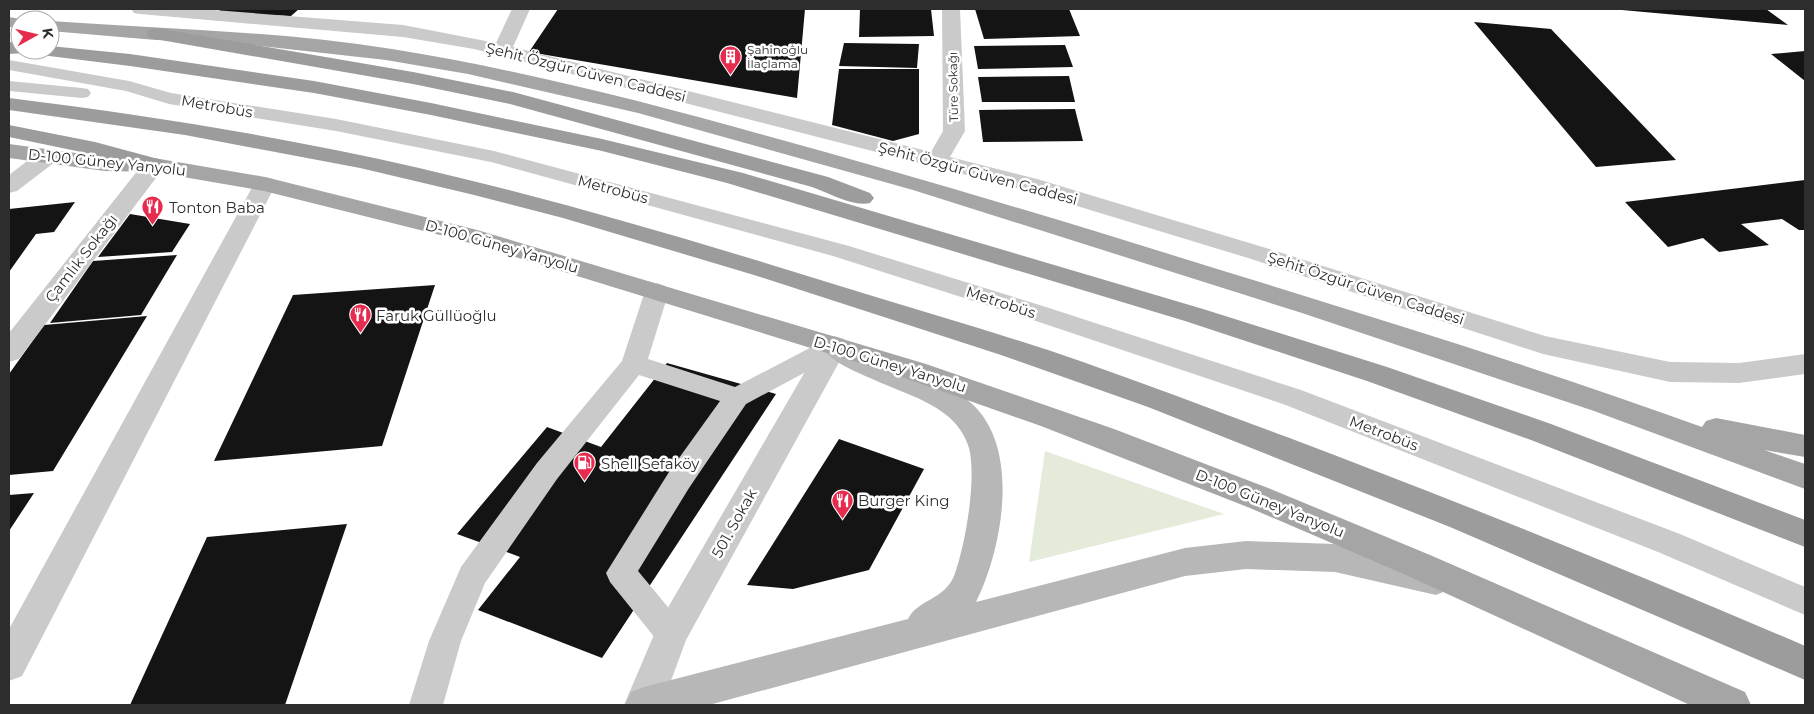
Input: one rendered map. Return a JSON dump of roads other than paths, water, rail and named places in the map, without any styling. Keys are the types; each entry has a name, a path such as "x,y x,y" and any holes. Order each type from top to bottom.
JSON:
{"highway":[{"path":"156,34 413,78 513,98 820,182 891,210 951,241"},
{"path":"60,53 130,60 264,79 450,112 602,145 735,178 1194,315 1377,374 1541,432 1805,534"},
{"path":"9,104 157,123 275,144 400,170 567,212 748,265 1109,382 1339,469 1519,541 1805,663"},
{"path":"9,131 95,148 154,165"}],"main road":[{"path":"60,27 156,34 226,36 386,54 468,68 642,108 921,185 1311,307 1604,403 1805,477"},
{"name":"D-100 Güney Yanyolu","path":"9,152 105,164 154,165 265,184 459,233 834,346 891,361 1140,450 1297,514 1468,587 1636,664 1732,705"},
{"path":"834,346 873,368 939,398 964,414 980,439 986,461 985,500 981,537 969,581 956,602 923,622 850,650"},
{"path":"1604,403 1750,437 1805,446"},
{"path":"644,705 1185,562 1246,555 1335,558 1468,587"}],"street":[{"name":"Şehit Özgür Güven Caddesi","path":"140,9 305,16 448,37 1029,184 1256,253 1543,345 1670,372 1739,373 1805,364"},
{"path":"502,50 521,9"},
{"name":"Türe Sokağı","path":"937,160 954,131 951,9"},
{"path":"642,108 666,93"},
{"path":"9,186 47,157"},
{"name":"Çamlık Sokağı","path":"9,352 154,165"},
{"path":"9,664 265,184"},
{"name":"501. Sokak","path":"644,705 671,634 834,346"}],"lane":[{"name":"Metrobüs","path":"9,65 129,86 169,98"},
{"name":"Metrobüs","path":"9,86 119,96 169,98 336,125 494,157 850,254 1292,397 1669,543 1805,601"},
{"path":"426,705 445,641 472,576 547,471 634,364 657,292"},
{"path":"671,634 621,573 680,480 737,397 834,346"},
{"path":"634,364 737,397"}],"place":[{"name":"Şahinoğlu İlaçlama","path":"731,75"},
{"name":"Tonton Baba","path":"153,226"},
{"name":"Faruk Güllüoğlu","path":"360,334"},
{"name":"Shell Sefaköy","path":"585,482"},
{"name":"Burger King","path":"842,519"}]}
